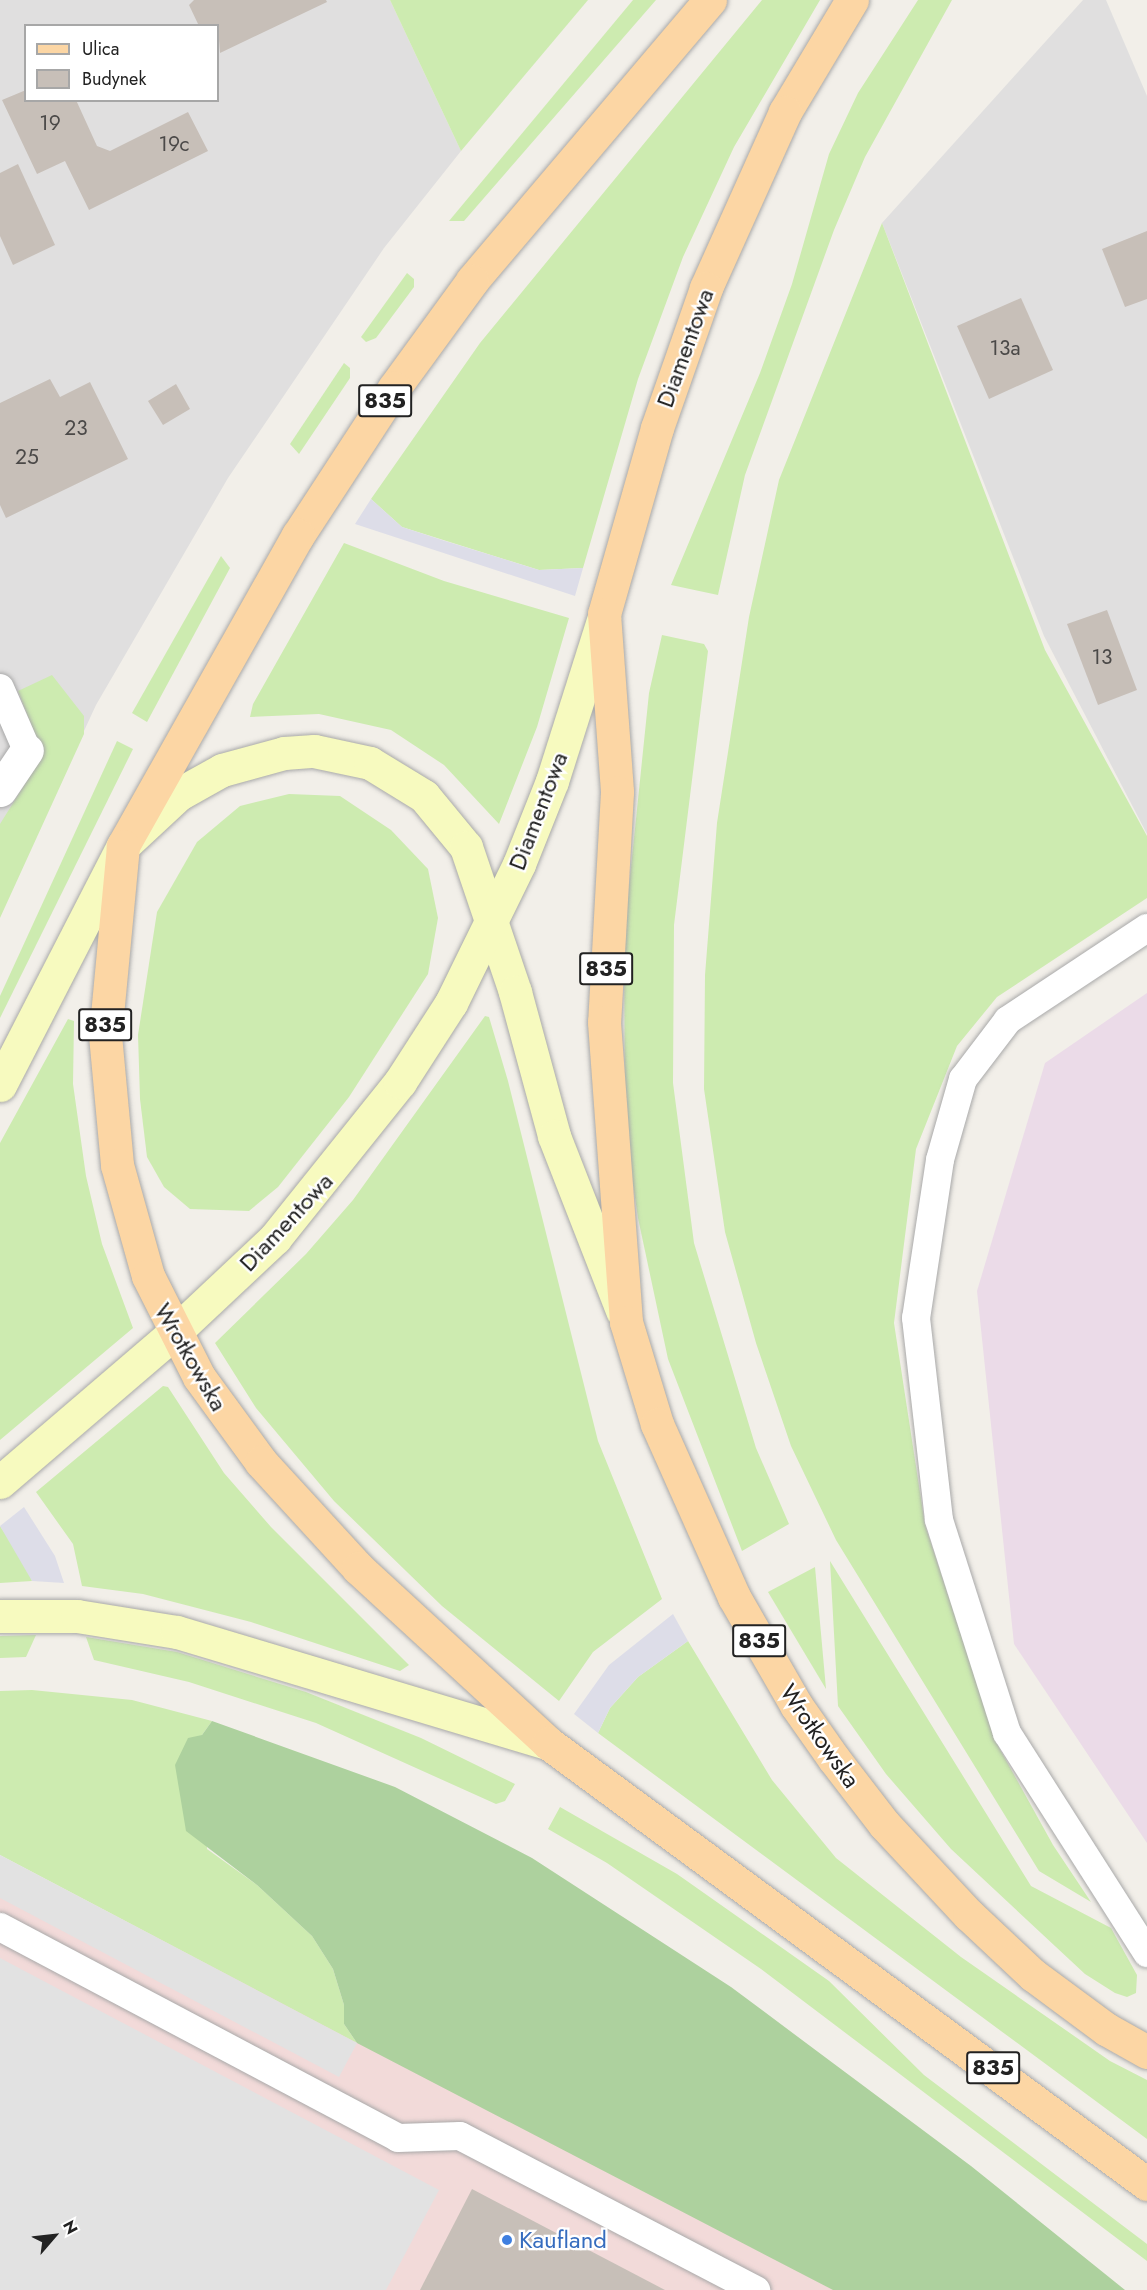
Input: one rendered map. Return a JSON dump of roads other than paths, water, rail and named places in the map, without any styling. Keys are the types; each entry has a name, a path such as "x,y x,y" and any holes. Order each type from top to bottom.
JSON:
{"main road":[{"name":"835","path":"123,846 298,535 401,378 479,272 710,0"},
{"name":"Diamentowa","path":"604,614 657,428 706,288 785,112 852,0"},
{"name":"835","path":"604,614 617,792 604,1032 626,1322"},
{"name":"Wrotkowska","path":"123,846 106,1003 110,1118 135,1238 174,1333 220,1410 319,1529 548,1743 1147,2184"},
{"name":"Wrotkowska","path":"626,1322 657,1424 734,1597 796,1705 834,1759 884,1824 969,1915 1033,1975 1106,2029 1147,2052"}],"street":[{"name":"Diamentowa","path":"0,1482 174,1333 275,1238 341,1161 426,1044 493,921 552,781 604,614"},
{"path":"0,790 27,750"},
{"path":"0,1085 123,846 179,794 222,770 284,753 342,754 391,772 424,796 466,847 493,921 554,1136 626,1322"},
{"name":"Wrotkowska","path":"0,1616 77,1617 177,1632 548,1743"}],"lane":[{"path":"0,688 27,750"},
{"path":"1147,928 1008,1020 963,1079 940,1160 916,1318 939,1520 1008,1733 1147,1953"},
{"path":"0,1927 398,2138 460,2136 756,2290"}],"place":[{"name":"Kaufland","path":"507,2240"}]}
